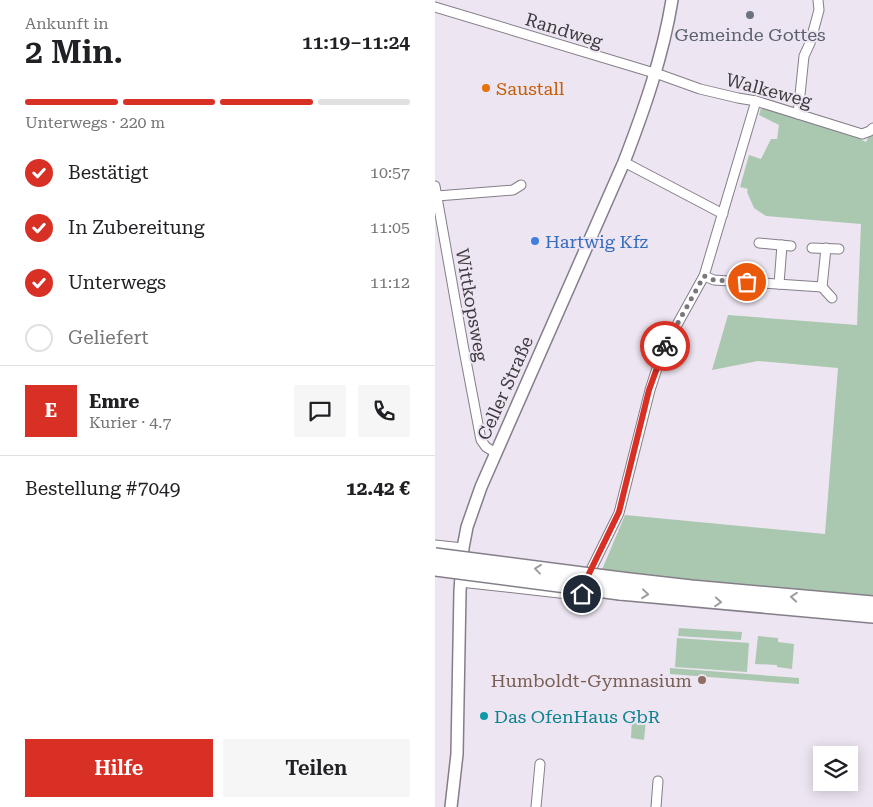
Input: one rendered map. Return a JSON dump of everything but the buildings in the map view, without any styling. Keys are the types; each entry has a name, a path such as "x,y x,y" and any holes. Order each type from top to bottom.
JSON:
{"highway":[{"path":"435,556 621,586"},
{"path":"435,568 867,609"}],"street":[{"name":"Celler Straße","path":"451,807 457,754 460,582 467,527 496,453 623,162 655,74 672,0"},
{"path":"798,114 805,56 819,10 818,0"},
{"name":"Randweg","path":"435,7 655,74"},
{"name":"Walkeweg","path":"655,74 700,89 756,101 862,134 871,131 873,128"},
{"path":"460,582 582,594 583,586 619,512 649,390 663,350 704,276 756,101"},
{"path":"623,162 723,214"},
{"path":"437,196 513,190 521,184"},
{"name":"Wittkopsweg","path":"435,186 481,440 486,447 496,453"},
{"path":"759,244 786,245 779,284"},
{"path":"812,248 839,249"},
{"path":"826,248 823,287 832,298"},
{"path":"704,276 714,280 823,287"},
{"path":"435,545 463,548"},
{"path":"536,807 540,764"},
{"path":"656,807 658,781"}],"green space":[{"path":"761,108 819,125 866,142 873,128 873,597 601,572 625,515 825,534 838,368 758,361 712,370 728,315 857,325 861,224 766,216 754,208 747,192 748,189 740,187 749,155 761,159 771,139 777,139 779,125 759,115"},
{"path":"679,628 742,632 741,640 678,636"},
{"path":"758,636 778,638 778,642 794,644 792,669 777,667 777,665 755,664"},
{"path":"677,638 749,643 747,672 675,667"},
{"path":"670,668 799,678 799,684 670,674"},
{"path":"632,718 646,720 644,740 631,738"}],"way so far":[{"path":"665,346 704,276 714,280 747,282"}],"place":[{"name":"Gemeinde Gottes","path":"750,15"},
{"name":"Saustall","path":"486,88"},
{"name":"Hartwig Kfz","path":"535,241"},
{"name":"Humboldt-Gymnasium","path":"702,680"},
{"name":"Das OfenHaus GbR","path":"484,716"}],"route":[{"path":"582,594 583,586 619,512 649,390 665,346"}]}
